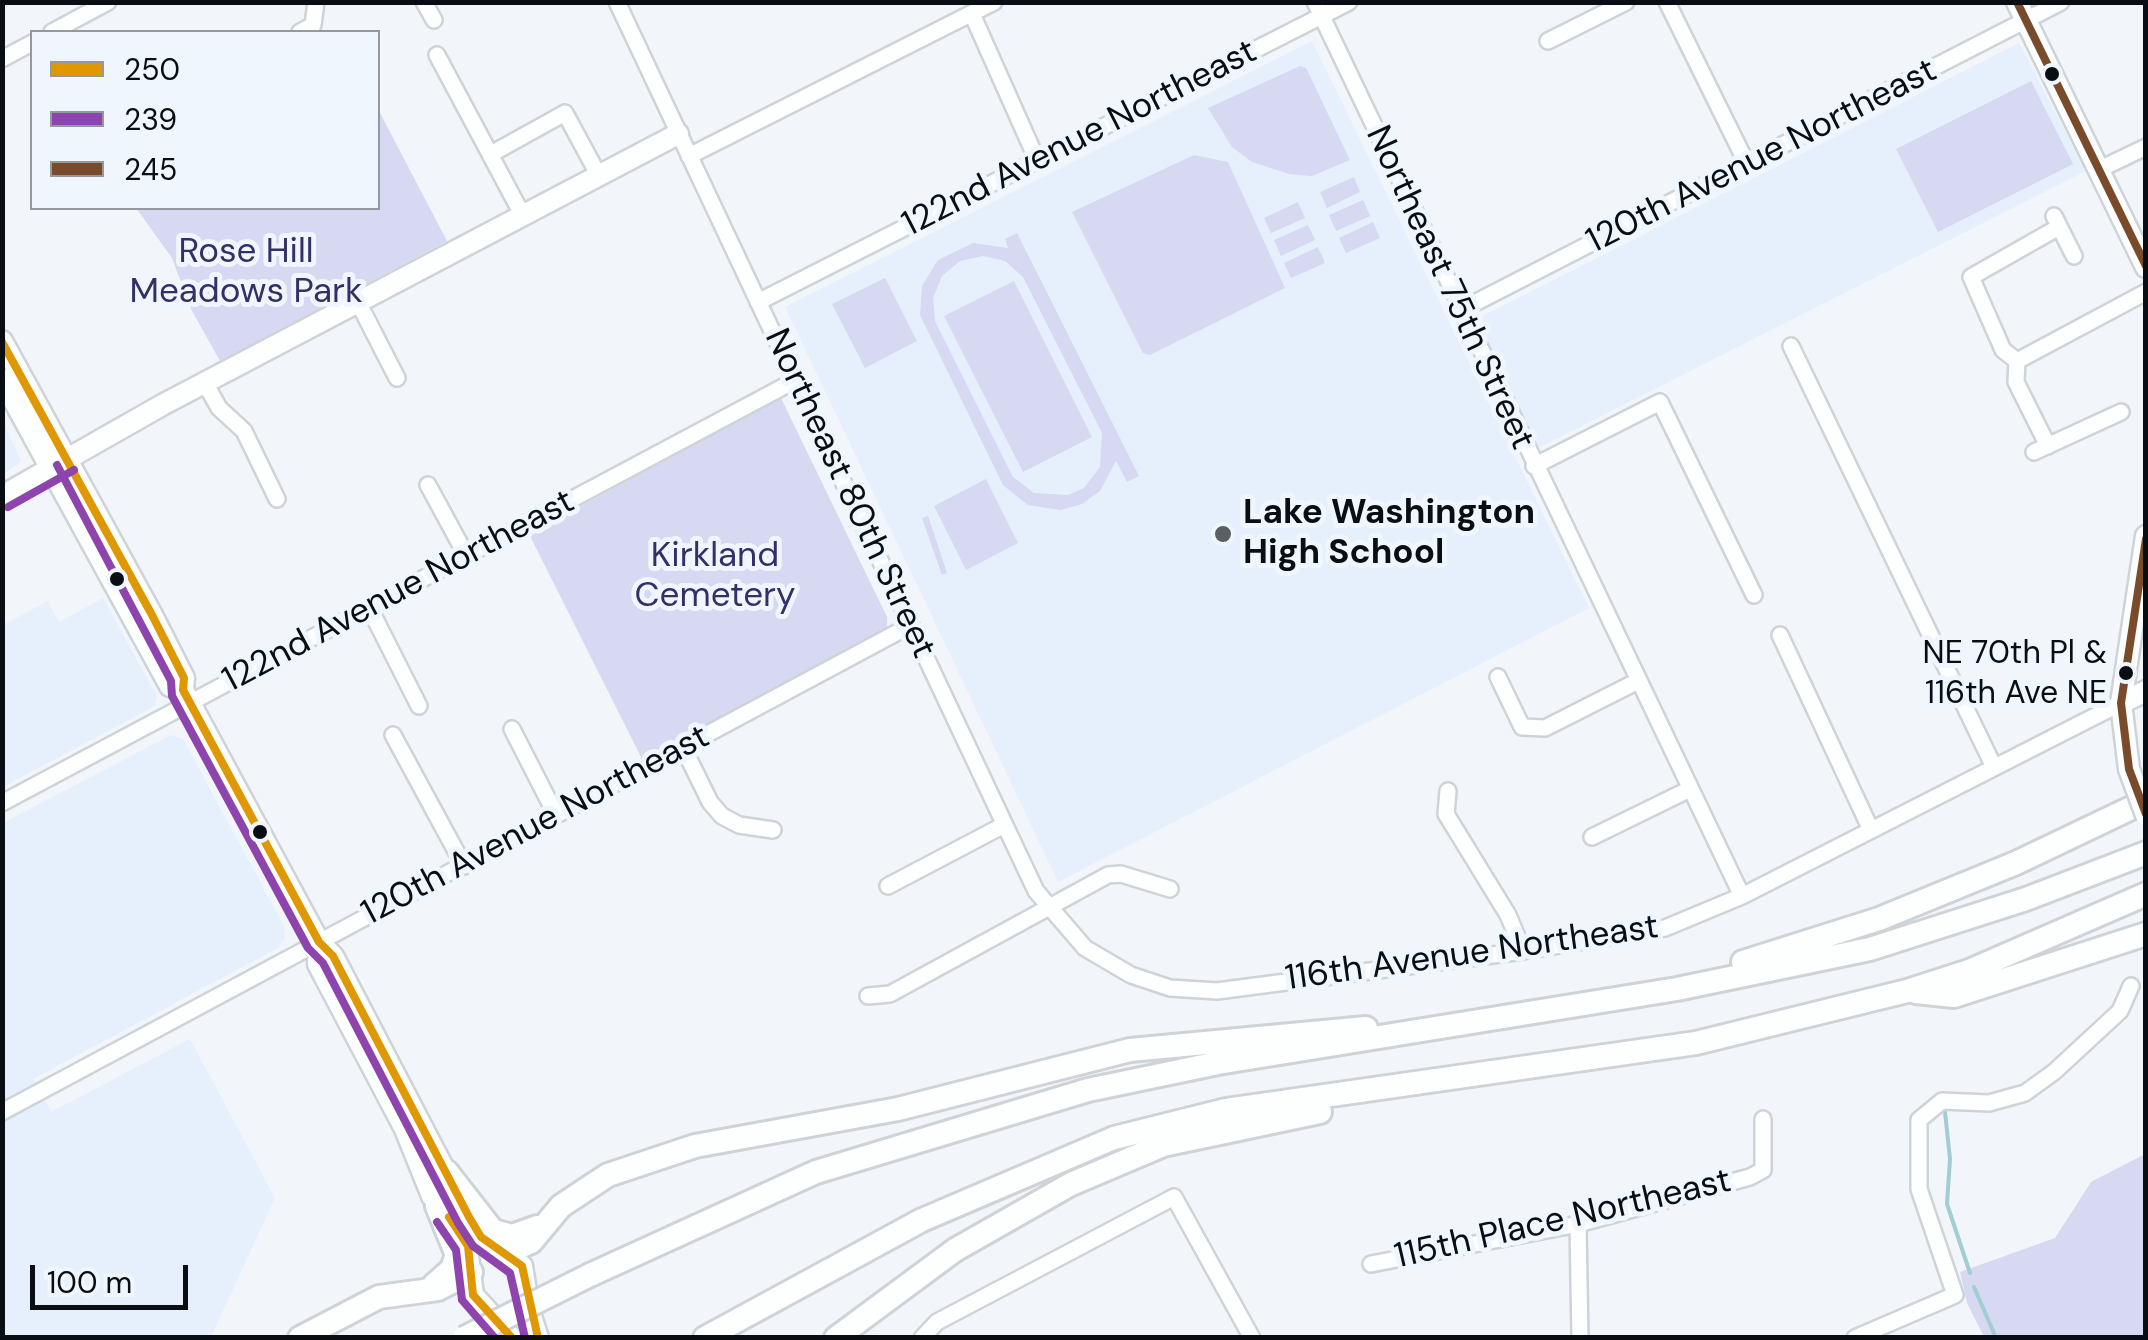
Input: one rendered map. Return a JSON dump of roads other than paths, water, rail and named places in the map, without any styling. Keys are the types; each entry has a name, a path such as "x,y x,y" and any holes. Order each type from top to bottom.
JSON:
{"highway":[{"path":"1676,989 1699,973 1879,919 2016,862 2146,801"},
{"path":"464,1338 590,1275 816,1172 1088,1090 1218,1063 1444,1030 1676,989 1919,934 2146,853"},
{"path":"705,1338 922,1220 1059,1158 1114,1138 1226,1110 1696,1043 1908,991 1990,963 2144,895"},
{"path":"1908,991 1954,996 2146,934"},
{"path":"504,1254 531,1242 576,1194 608,1174 733,1136 898,1108 1130,1050 1420,1024 1444,1030"},
{"path":"836,1338 955,1250 1071,1184 1163,1145 1324,1111 1360,1093"},
{"path":"447,1172 493,1231 512,1236 545,1223"},
{"path":"426,1288 446,1277 457,1256 437,1206"},
{"path":"300,1338 379,1297 450,1285 471,1272"}],"main road":[{"path":"2021,12 2146,267"},
{"path":"2,496 204,383 678,134"},
{"path":"2,342 59,465"},
{"path":"2,379 59,465 184,678 186,696 318,942 333,956 481,1237 518,1260 525,1272 528,1310 538,1338"},
{"path":"2146,536 2121,703 2129,769 2146,815"},
{"path":"2134,621 2146,654"},
{"name":"116th Avenue Northeast","path":"2121,703 2146,691"},
{"path":"318,942 318,964 405,1129 437,1206 466,1240 473,1296 512,1338"},
{"path":"471,1272 504,1254"}],"street":[{"path":"56,30 108,2"},
{"path":"424,2 434,20"},
{"path":"689,156 994,2"},
{"name":"122nd Avenue Northeast","path":"758,302 1037,160 1318,10 1348,2"},
{"path":"1548,40 1626,2"},
{"path":"1667,2 1747,164"},
{"name":"120th Avenue Northeast","path":"1461,310 1747,164 2021,12 2061,2"},
{"name":"Northeast 80th Street","path":"622,4 678,134 1004,825 1046,906 1071,936 1108,965"},
{"name":"Northeast 75th Street","path":"1318,10 1742,896"},
{"path":"972,14 1037,160"},
{"path":"2,59 30,44"},
{"path":"437,55 524,216"},
{"path":"491,154 565,113 599,176"},
{"path":"2098,170 2146,148"},
{"path":"2017,361 2003,350 1971,277 2057,222 2074,256"},
{"path":"2017,361 2146,292"},
{"path":"358,302 397,378"},
{"path":"1792,346 1994,767"},
{"path":"2017,361 2016,382 2041,449 2120,412"},
{"name":"122nd Avenue Northeast","path":"2,803 186,696 370,608 794,381"},
{"path":"204,383 219,408 244,431 277,499"},
{"path":"1534,466 1660,402 1754,595"},
{"path":"428,485 466,555"},
{"path":"370,608 419,706"},
{"name":"120th Avenue Northeast","path":"2,1112 910,625"},
{"path":"1780,634 1871,830"},
{"path":"1498,677 1522,727 1552,726 1638,681"},
{"name":"116th Avenue Northeast","path":"1108,965 1154,984 1194,992 1522,952 1665,928 1742,896 2121,703"},
{"path":"512,729 556,815"},
{"path":"393,735 464,866"},
{"path":"683,747 710,802 722,816 739,825 773,830"},
{"path":"1592,837 1690,789"},
{"path":"1448,791 1446,814 1508,915 1522,952"},
{"path":"888,886 1004,825"},
{"path":"868,996 890,994 1108,875 1120,874 1170,889"},
{"path":"1854,1338 1955,1294 1919,1189 1919,1120 1942,1101 1990,1102 2025,1093 2081,1049 2120,1011 2131,986"},
{"name":"115th Place Northeast","path":"1371,1264 1578,1224 1762,1170 1763,1118"},
{"path":"922,1338 937,1322 1174,1197 1252,1338"},
{"path":"1578,1224 1580,1338"}],"waterway":[{"path":"1945,1112 1950,1159 1947,1204 1970,1273"},
{"path":"1974,1287 1996,1338"}],"place":[{"name":"Lake Washington High School","path":"1223,534"},
{"name":"NE 70th Pl & 116th Ave NE","path":"2126,673"}],"park label":[{"name":"Rose Hill Meadows Park","path":"246,273"},
{"name":"Kirkland Cemetery","path":"715,577"}]}
